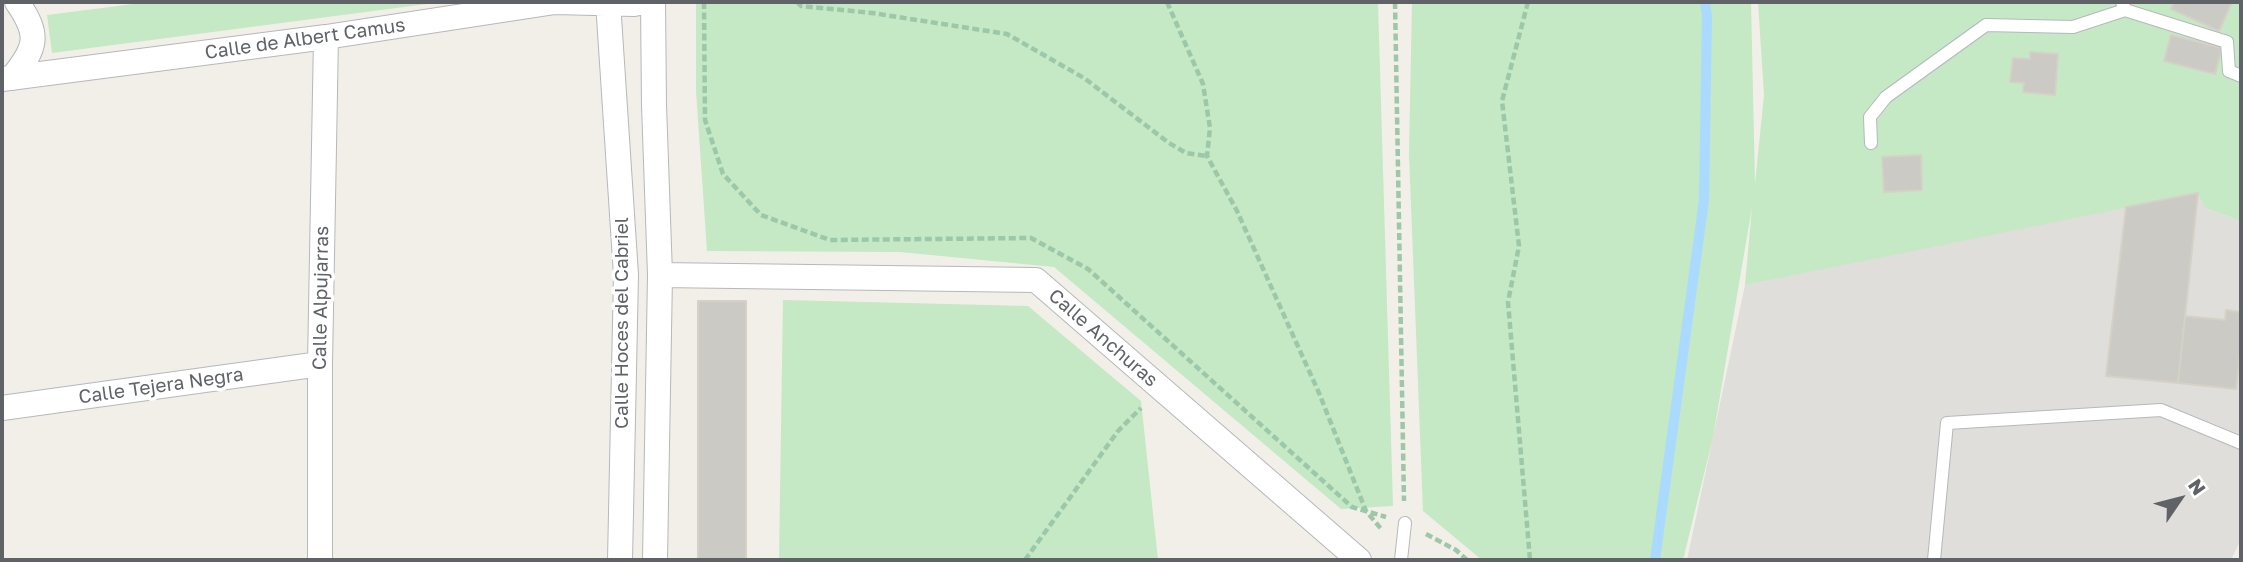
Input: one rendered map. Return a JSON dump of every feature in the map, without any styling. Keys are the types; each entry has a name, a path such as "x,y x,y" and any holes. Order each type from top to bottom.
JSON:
{"street":[{"path":"7,79 28,58 33,41 31,23 17,2"},
{"name":"Calle de Albert Camus","path":"7,79 326,37 555,2 644,2"},
{"name":"Calle Hoces del Cabriel","path":"608,2 626,275 620,560"},
{"name":"Calle Hoces del Cabriel","path":"653,2 660,275 655,560"},
{"name":"Calle Alpujarras","path":"320,560 320,364 326,37"},
{"name":"Calle Anchuras","path":"660,275 1036,280 1359,560"},
{"name":"Calle Tejera Negra","path":"2,408 320,364"}],"lane":[{"path":"1871,143 1870,117 1886,97 1986,25 2073,27 2124,6 2227,42 2229,71 2241,76"},
{"path":"1934,560 1947,423 2161,410 2241,443"},
{"path":"1401,556 1405,523"}],"path":[{"path":"797,2 801,6 872,13 1007,34 1084,78 1169,143 1186,153 1207,156"},
{"path":"1167,2 1203,84 1210,128 1207,156 1237,211 1319,393 1366,511 1401,556"},
{"path":"1395,2 1405,523 1467,560"},
{"path":"1528,2 1502,101 1519,246 1508,302 1530,560"},
{"path":"1025,560 1118,431 1149,400"}],"shaded area":[{"path":"2199,190 2205,208 2241,221 2241,539 2231,560 1687,560 1745,285"}],"green space":[{"path":"149,2 442,2 52,53 47,15"},
{"path":"696,2 1378,2 1393,506 1341,509 1054,267 900,252 707,251 696,91"},
{"path":"1412,2 1751,2 1755,184 1764,95 1758,2 2241,2 2241,221 2205,208 2198,193 1745,285 1752,207 1713,437 1683,560 1482,560 1423,511 1409,154"},
{"path":"783,300 1028,306 1141,401 1158,560 779,560"}],"building":[{"path":"2174,2 2232,2 2219,31 2171,9"},
{"path":"2171,35 2222,48 2215,74 2164,61"},
{"path":"2030,52 2058,54 2055,95 2023,92 2024,83 2010,82 2013,58 2030,59"},
{"path":"1921,155 1922,190 1884,192 1882,157"},
{"path":"2198,193 2178,383 2106,376 2126,207"},
{"path":"698,301 746,301 746,560 698,560"},
{"path":"2226,310 2241,312 2236,389 2178,383 2185,316 2225,320"}],"waterway":[{"path":"1655,560 1704,200 1705,2"}]}
